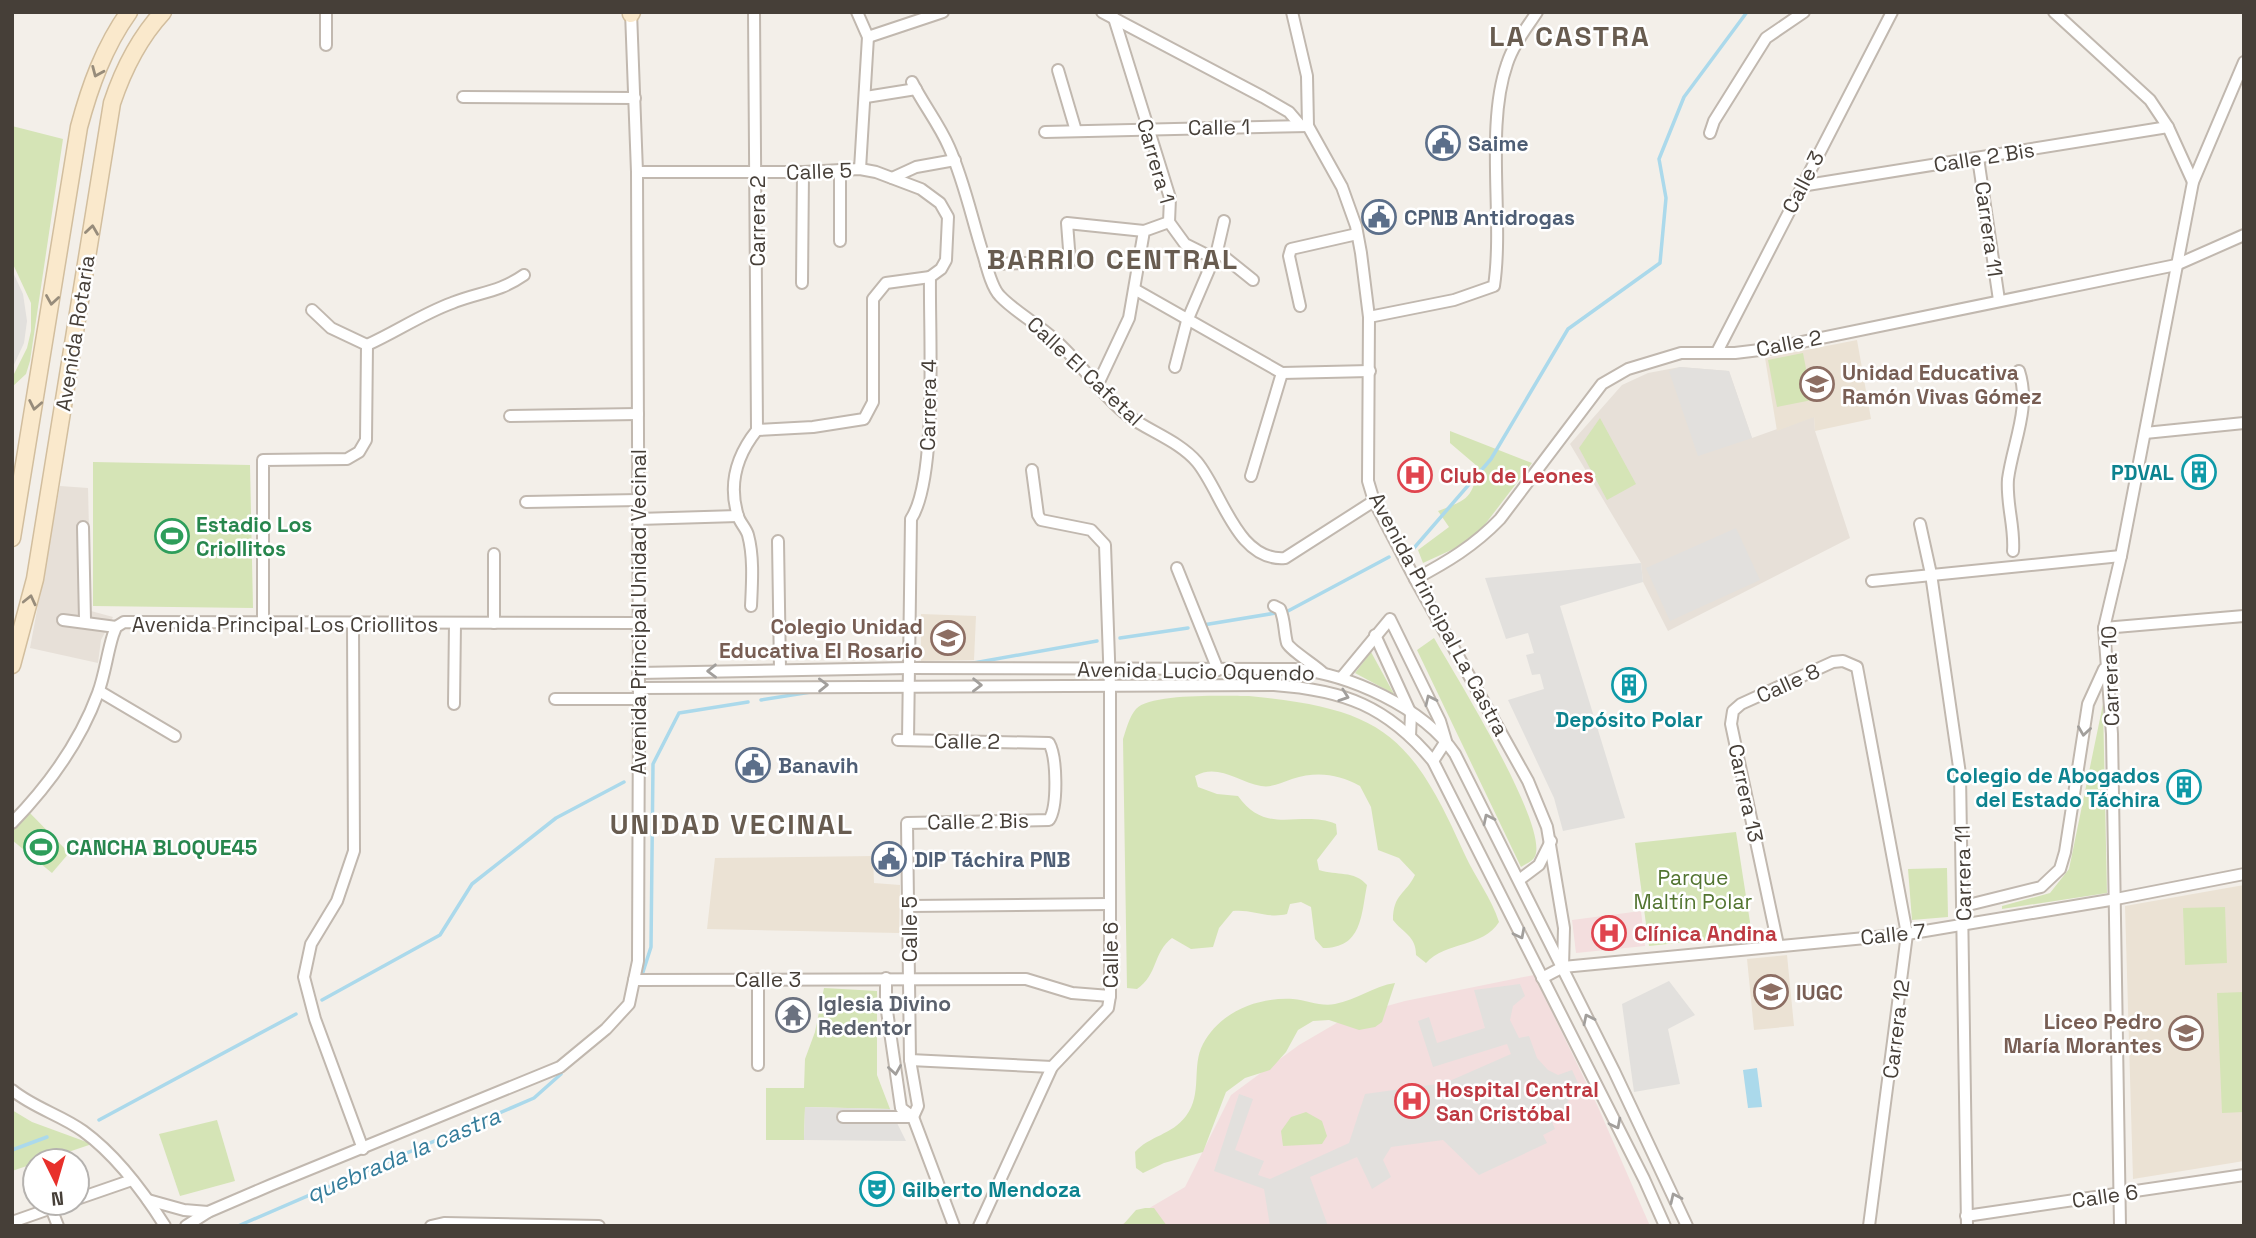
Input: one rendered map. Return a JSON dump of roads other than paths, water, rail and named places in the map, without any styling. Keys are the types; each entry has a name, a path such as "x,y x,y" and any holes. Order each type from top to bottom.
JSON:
{"main road":[{"name":"Avenida Rotaria","path":"12,538 79,127 94,77 115,32 129,12"},
{"name":"Avenida Rotaria","path":"12,666 35,579 112,103 135,50 163,12"}],"street":[{"path":"326,12 326,45"},
{"name":"Carrera 2","path":"754,12 757,430"},
{"path":"857,12 868,37 860,169"},
{"path":"868,37 943,12"},
{"path":"1102,12 1264,97 1289,112 1305,126"},
{"name":"Avenida Principal La Castra","path":"1292,12 1307,76 1305,126 1342,187 1357,234 1369,317 1368,463 1374,501 1528,781 1551,842 1564,928 1563,967"},
{"path":"1369,317 1454,300 1494,286 1498,132 1503,82 1516,44 1537,12"},
{"path":"1710,133 1714,121 1766,38 1804,12"},
{"name":"Calle 3","path":"1717,352 1892,12"},
{"path":"2054,12 2150,100 2168,127 2193,182"},
{"name":"Avenida Principal Unidad Vecinal","path":"186,1226 208,1212 560,1067 607,1029 628,1004 638,961 637,172 631,13"},
{"name":"Carrera 1","path":"1097,386 1123,335 1136,290 1144,231 1169,222 1170,198 1114,18"},
{"name":"Carrera 10","path":"2120,1226 2112,734 2104,628 2121,556 2193,182 2244,62"},
{"path":"1058,71 1076,131"},
{"name":"Calle El Cafetal","path":"866,97 914,86 955,160 986,264 999,296 1056,340 1097,386 1129,416 1186,450 1200,465 1241,533 1257,551 1273,559 1291,554 1374,501"},
{"path":"463,97 635,98"},
{"name":"Calle 1","path":"1045,132 1305,126"},
{"name":"Calle 2 Bis","path":"1801,187 2168,127"},
{"name":"Carrera 11","path":"1978,158 1999,300"},
{"path":"891,178 916,167 955,160"},
{"name":"Calle 5","path":"637,172 803,172 860,169 891,178"},
{"path":"840,170 840,240"},
{"path":"802,283 803,172"},
{"name":"Carrera 4","path":"891,178 920,188 940,202 948,217 946,260 941,269 930,278 927,447 924,489 911,519 908,685"},
{"path":"1175,367 1188,321 1215,255 1224,221"},
{"path":"1169,222 1185,244 1215,255 1254,280"},
{"path":"986,264 1063,265 1070,262 1067,223 1144,231"},
{"path":"1300,306 1289,256 1291,249 1357,234"},
{"name":"Calle 2","path":"1415,579 1465,552 1500,519 1602,384 1628,369 1681,353 1768,349 2176,265 2244,235"},
{"path":"367,345 423,315 474,295 490,294 506,288 524,275"},
{"path":"751,606 750,547 748,534 738,516 733,484 740,454 757,430 813,427 864,419 873,402 873,299 886,283 930,278"},
{"path":"1136,290 1282,373 1370,371"},
{"path":"312,310 331,328 367,345"},
{"path":"263,624 263,460 347,460 359,452 366,440 367,345"},
{"path":"2013,551 2008,480 2024,407 2024,388 2019,371"},
{"path":"1251,476 1282,373"},
{"path":"510,416 638,414"},
{"path":"2145,433 2244,423"},
{"path":"1032,470 1041,520 1091,530 1105,545 1110,687"},
{"path":"526,502 639,500"},
{"path":"638,519 738,516"},
{"name":"Carrera 11","path":"1920,524 1931,573 1960,774 1964,906 1966,1221"},
{"path":"83,527 85,620"},
{"path":"778,541 780,670"},
{"path":"494,554 494,623"},
{"path":"1872,581 2121,556"},
{"path":"1177,568 1218,670"},
{"path":"1274,606 1280,609 1285,620 1287,642 1291,650 1308,659 1323,673"},
{"path":"2104,628 2244,616"},
{"path":"1342,677 1390,619 1440,721 1446,741 1433,761"},
{"path":"62,620 85,620 116,627"},
{"name":"Avenida Principal Los Criollitos","path":"12,823 44,788 63,760 99,691 116,627 133,621 353,625 638,623"},
{"path":"454,704 456,623"},
{"path":"353,625 356,821 354,850 337,901 311,944 304,977 314,1019 363,1149"},
{"path":"1375,635 1411,714 1410,736"},
{"name":"Calle 8","path":"1731,724 1733,711 1741,704 1775,688 1833,662 1843,661 1857,667"},
{"path":"1964,906 2041,887 2060,869 2088,704 2105,666"},
{"name":"Carrera 12","path":"1857,667 1907,934 1869,1226"},
{"name":"Avenida Lucio Oquendo","path":"638,673 909,668 1218,670 1323,673 1366,687 1411,714 1446,741 1464,769 1662,1170 1686,1226"},
{"name":"Avenida Lucio Oquendo","path":"555,699 638,693 908,685 1110,687 1251,684 1315,688 1370,706 1410,736 1433,761 1644,1179 1665,1226"},
{"name":"Calle 2","path":"908,685 903,740 1049,743 1053,750 1055,811 1049,820"},
{"name":"Calle 6","path":"979,1226 1052,1067 1108,1008 1110,687"},
{"path":"99,691 175,736"},
{"name":"Carrera 13","path":"1731,724 1778,945"},
{"name":"Calle 2 Bis","path":"907,823 1049,820"},
{"name":"Calle 5","path":"907,823 910,1060 918,1106 913,1117"},
{"path":"1519,880 1539,865 1551,842"},
{"name":"Calle 7","path":"1542,978 1563,967 1907,934 2116,899 2244,874"},
{"path":"909,906 1110,904"},
{"name":"Calle 3","path":"634,980 909,977 1026,979 1072,993 1110,996"},
{"name":"Calle 5","path":"886,978 886,1004 901,1108 913,1117 954,1226"},
{"path":"758,979 758,1065"},
{"path":"910,1060 1052,1067"},
{"path":"12,1090 35,1107 82,1130 132,1180 165,1226"},
{"path":"843,1117 913,1117"},
{"path":"1644,1179 1662,1170"},
{"name":"Calle 6","path":"1966,1221 2244,1175"},
{"path":"91,1194 132,1180"},
{"path":"148,1199 184,1210 208,1212"},
{"path":"435,1225 599,1226"}],"water":[{"path":"1757,1068 1762,1107 1748,1108 1743,1070"}],"waterway":[{"path":"1414,548 1491,459 1568,329 1660,263 1666,198 1659,159 1684,97 1747,12"},
{"path":"1203,625 1288,611 1389,557"},
{"path":"1120,638 1188,628"},
{"path":"968,664 1097,641"},
{"path":"761,700 811,692"},
{"name":"quebrada la castra","path":"642,975 651,947 653,764 679,713 748,702"},
{"path":"322,1000 440,935 472,884 556,818 624,782"},
{"path":"99,1120 296,1014"},
{"name":"quebrada la castra","path":"238,1226 534,1098 561,1074"},
{"path":"12,1150 47,1137"}],"place":[{"name":"Saime","path":"1443,143"},
{"name":"CPNB Antidrogas","path":"1379,217"},
{"name":"Unidad Educativa Ramón Vivas Gómez","path":"1817,384"},
{"name":"PDVAL","path":"2199,472"},
{"name":"Club de Leones","path":"1415,475"},
{"name":"Estadio Los Criollitos","path":"172,536"},
{"name":"Colegio Unidad Educativa El Rosario","path":"948,638"},
{"name":"Depósito Polar","path":"1629,685"},
{"name":"Banavih","path":"753,765"},
{"name":"Colegio de Abogados del Estado Táchira","path":"2184,787"},
{"name":"CANCHA BLOQUE45","path":"41,847"},
{"name":"DIP Táchira PNB","path":"889,859"},
{"name":"Clínica Andina","path":"1609,933"},
{"name":"IUGC","path":"1771,992"},
{"name":"Iglesia Divino Redentor","path":"793,1015"},
{"name":"Liceo Pedro María Morantes","path":"2186,1033"},
{"name":"Hospital Central San Cristóbal","path":"1412,1101"},
{"name":"Gilberto Mendoza","path":"877,1189"}],"district":[{"name":"LA CASTRA","path":"1570,36"},
{"name":"BARRIO CENTRAL","path":"1113,259"},
{"name":"UNIDAD VECINAL","path":"732,824"}],"park label":[{"name":"Parque Maltín Polar","path":"1693,889"}]}
